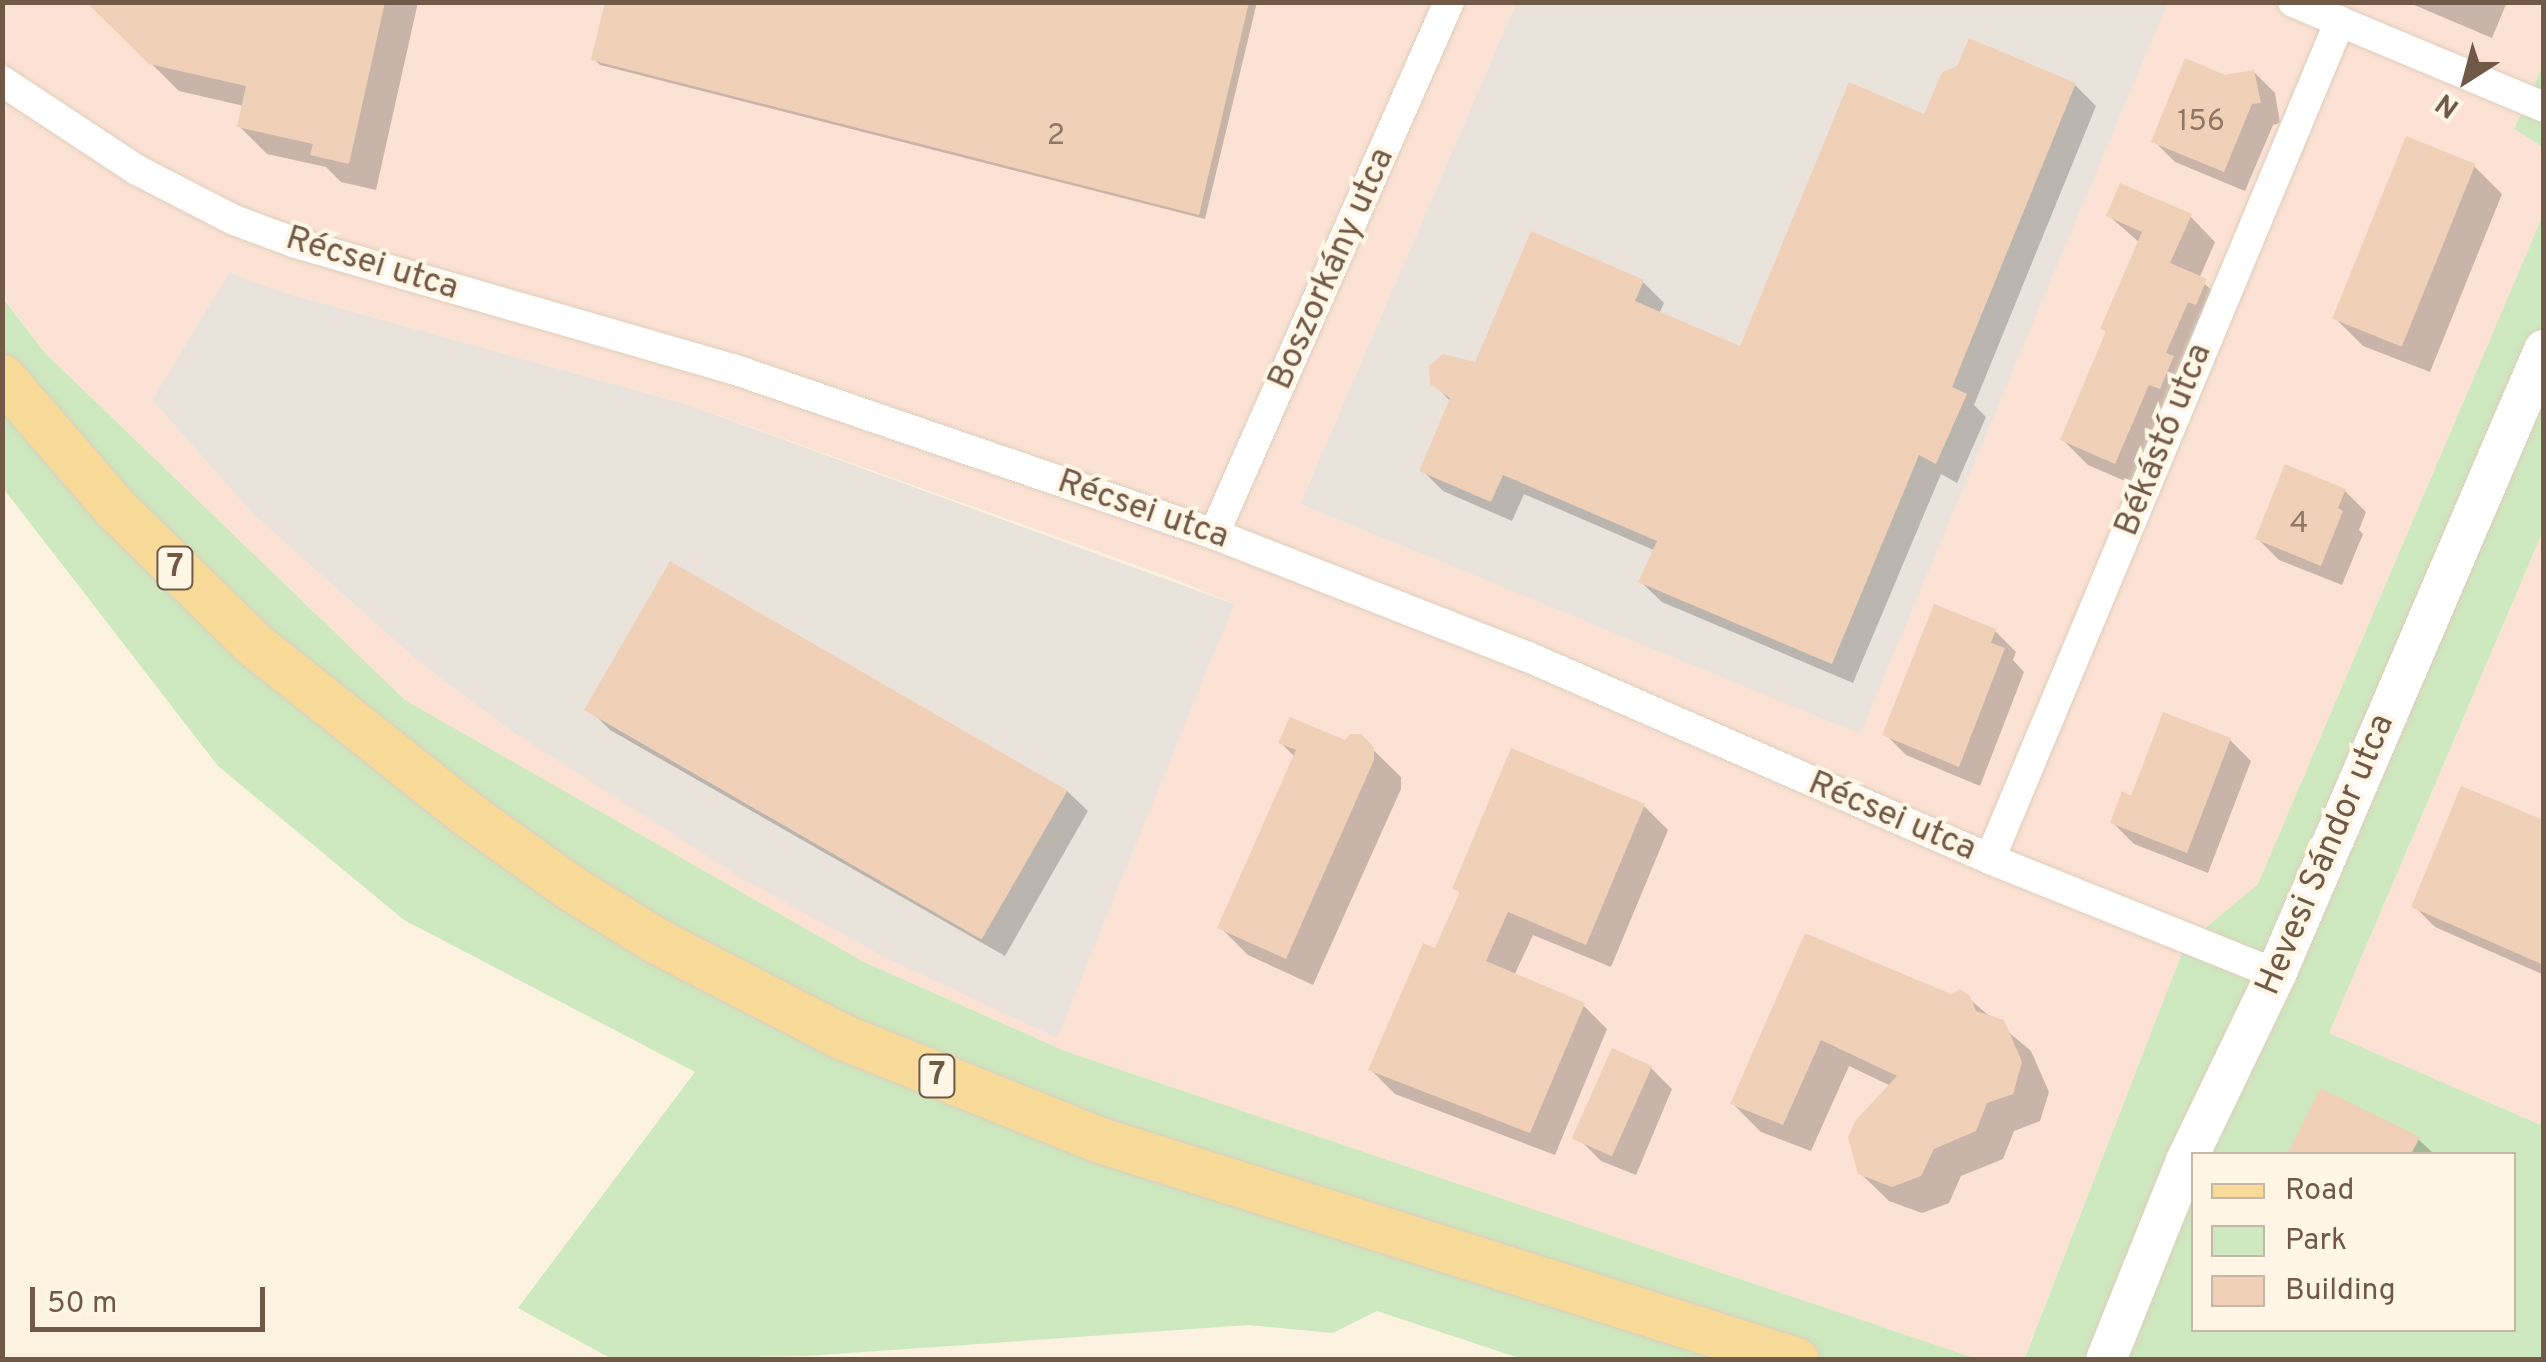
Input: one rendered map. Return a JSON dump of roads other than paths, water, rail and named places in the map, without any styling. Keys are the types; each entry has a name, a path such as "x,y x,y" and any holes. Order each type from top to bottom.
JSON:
{"main road":[{"name":"Hevesi Sándor utca","path":"2106,1360 2186,1161 2276,974 2462,532 2544,350"},
{"name":"7","path":"2,378 116,508 255,645 469,816 571,888 657,941 842,1036 1097,1139 1796,1360"},
{"path":"2096,1360 2129,1305"},
{"path":"2129,1305 2133,1360"}],"street":[{"name":"Boszorkány utca","path":"1214,534 1449,2"},
{"path":"2293,2 2544,106"},
{"name":"Békástó utca","path":"1990,860 2340,21"},
{"name":"Récsei utca","path":"2,81 137,170 234,220 296,243 733,368 1214,534 1526,656 1990,860 2276,974"}]}
